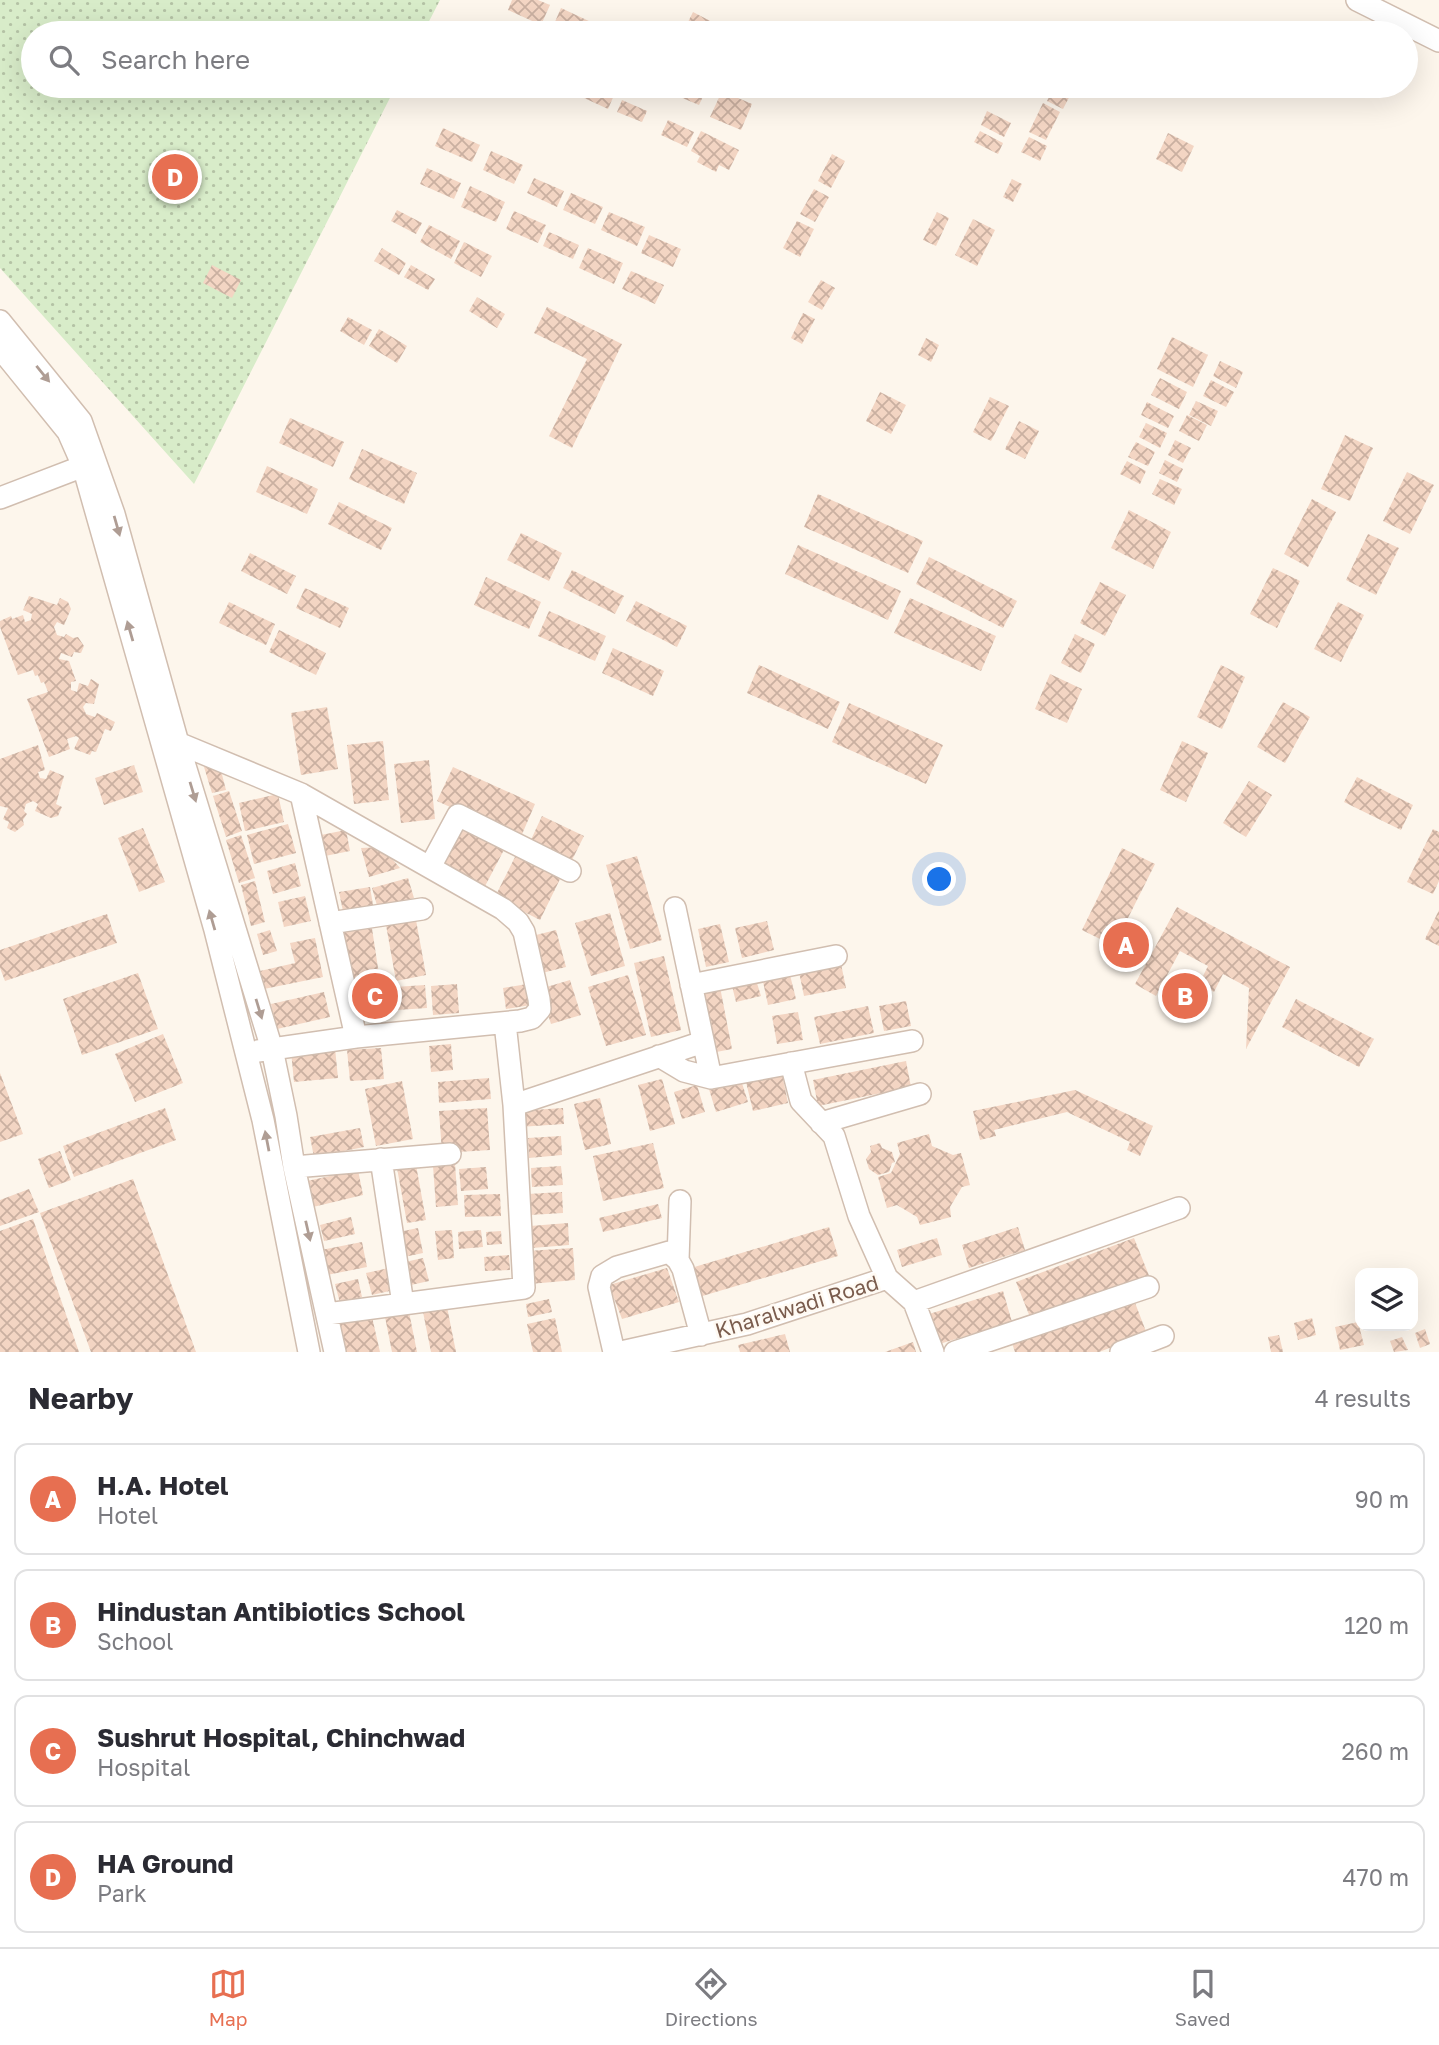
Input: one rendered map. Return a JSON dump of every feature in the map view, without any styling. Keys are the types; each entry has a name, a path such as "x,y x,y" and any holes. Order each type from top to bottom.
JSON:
{"street":[{"path":"1357,0 1399,21"},
{"path":"1418,30 1439,41"},
{"path":"0,321 81,421 90,464 170,745 263,1120 309,1352"},
{"path":"0,348 68,432 90,464"},
{"path":"0,498 90,464"},
{"path":"170,745 301,794 510,914 524,932 540,1009 532,1018 356,1037 246,1054"},
{"path":"170,745 272,1049 294,1167 335,1352"},
{"path":"301,794 356,1037"},
{"path":"430,867 458,815 570,871"},
{"path":"675,908 711,1077"},
{"path":"330,923 422,909"},
{"path":"691,985 836,956"},
{"path":"327,1314 524,1288 514,1105 505,1023"},
{"path":"659,1056 684,1071 711,1077 912,1041"},
{"path":"514,1105 703,1042"},
{"path":"791,1063 801,1101 835,1136 859,1216 887,1278"},
{"path":"821,1123 920,1094"},
{"path":"294,1167 450,1154"},
{"path":"381,1158 403,1304"},
{"path":"678,1260 680,1202"},
{"path":"914,1302 1179,1208"},
{"path":"614,1352 599,1287 602,1276 617,1267 669,1252 683,1269 701,1335"},
{"name":"Kharalwadi Road","path":"621,1352 747,1324 887,1278 914,1302 933,1352"},
{"path":"955,1352 1148,1287"},
{"path":"1121,1352 1163,1336"}],"green space":[{"path":"0,0 440,0 429,21 21,21 21,98 390,98 194,484 0,268"}],"building":[{"path":"512,0 538,0 550,5 543,21 532,21 508,10"},
{"path":"561,8 589,21 555,21"},
{"path":"693,12 710,21 688,21"},
{"path":"584,98 613,98 608,109"},
{"path":"682,98 702,98 699,105"},
{"path":"719,98 738,98 752,104 741,130 710,117"},
{"path":"1048,98 1069,98 1063,109 1047,101"},
{"path":"622,100 647,111 642,122 617,112"},
{"path":"1043,103 1060,112 1046,140 1029,132"},
{"path":"987,111 1011,123 1004,137 981,125"},
{"path":"668,120 694,132 687,147 661,135"},
{"path":"443,128 480,145 472,162 435,146"},
{"path":"701,131 739,150 729,170 719,165 716,172 697,162 700,156 691,151"},
{"path":"980,131 1003,143 998,154 974,142"},
{"path":"1168,133 1194,146 1182,172 1156,159"},
{"path":"1029,137 1047,146 1040,161 1021,152"},
{"path":"491,151 523,165 514,184 483,170"},
{"path":"832,154 845,161 831,188 818,181"},
{"path":"427,168 461,183 454,199 420,184"},
{"path":"534,178 564,191 557,207 527,193"},
{"path":"1012,179 1022,184 1013,202 1003,197"},
{"path":"470,186 505,202 496,222 461,207"},
{"path":"814,189 829,197 815,222 800,214"},
{"path":"571,193 603,207 595,224 563,210"},
{"path":"397,210 422,223 416,234 391,221"},
{"path":"514,211 546,225 538,243 506,229"},
{"path":"609,212 645,227 637,246 601,230"},
{"path":"937,212 949,218 936,246 923,240"},
{"path":"973,219 995,230 977,266 955,255"},
{"path":"797,221 814,229 800,257 783,248"},
{"path":"429,225 460,241 451,259 420,242"},
{"path":"549,232 579,245 573,259 543,246"},
{"path":"649,235 681,249 673,267 641,253"},
{"path":"464,242 492,256 481,277 454,263"},
{"path":"382,248 406,263 399,275 374,261"},
{"path":"588,248 623,263 614,284 579,268"},
{"path":"212,265 241,280 232,298 203,283"},
{"path":"411,265 435,279 428,290 404,277"},
{"path":"631,271 664,285 655,304 622,289"},
{"path":"821,280 835,288 822,310 808,302"},
{"path":"477,297 505,314 497,328 469,311"},
{"path":"547,307 622,344 572,448 549,436 587,359 534,333"},
{"path":"803,313 815,319 802,344 791,338"},
{"path":"348,317 372,330 364,345 340,331"},
{"path":"379,329 407,346 397,363 369,346"},
{"path":"1172,337 1208,355 1193,387 1157,369"},
{"path":"926,338 939,345 931,362 918,355"},
{"path":"1220,361 1243,372 1236,388 1213,376"},
{"path":"1160,378 1187,392 1179,409 1151,395"},
{"path":"1211,380 1234,392 1226,407 1203,396"},
{"path":"880,392 906,405 891,434 866,421"},
{"path":"990,397 1009,406 991,441 973,432"},
{"path":"1196,401 1218,411 1211,426 1189,415"},
{"path":"1147,402 1174,416 1168,428 1141,415"},
{"path":"1187,415 1207,425 1199,441 1179,431"},
{"path":"290,418 344,442 333,467 279,443"},
{"path":"1019,421 1039,431 1025,459 1005,449"},
{"path":"1146,423 1167,433 1160,448 1139,437"},
{"path":"1345,435 1373,448 1350,501 1321,489"},
{"path":"1175,440 1191,448 1183,463 1168,455"},
{"path":"1136,442 1155,452 1148,466 1128,457"},
{"path":"362,449 417,473 404,504 349,479"},
{"path":"1165,460 1183,469 1177,482 1159,473"},
{"path":"1127,461 1146,471 1140,484 1120,474"},
{"path":"267,466 318,489 307,514 256,492"},
{"path":"1407,472 1434,485 1410,534 1383,521"},
{"path":"1160,479 1182,489 1174,505 1152,494"},
{"path":"818,494 923,541 908,573 804,527"},
{"path":"1312,499 1336,512 1308,567 1284,554"},
{"path":"339,502 392,528 381,550 328,524"},
{"path":"1129,510 1171,532 1153,569 1111,548"},
{"path":"521,533 562,553 549,581 507,560"},
{"path":"1368,534 1399,548 1376,595 1346,580"},
{"path":"798,545 901,591 888,620 785,574"},
{"path":"250,553 296,576 287,594 241,571"},
{"path":"929,557 1017,601 1003,628 916,584"},
{"path":"1273,568 1300,581 1277,628 1250,614"},
{"path":"572,570 624,596 615,614 563,588"},
{"path":"486,577 541,602 529,629 474,605"},
{"path":"1100,582 1126,595 1105,636 1080,623"},
{"path":"305,588 349,608 340,628 296,608"},
{"path":"29,596 57,605 60,598 68,602 71,609 64,625 57,622 54,627 57,635 78,637 84,646 81,653 74,652 72,657 61,653 59,659 69,661 76,681 71,682 71,690 77,692 79,683 88,686 91,679 99,684 94,704 86,703 83,707 86,714 95,717 97,713 115,722 111,731 105,729 96,752 92,751 90,755 74,749 79,738 76,736 67,739 70,749 49,757 27,699 48,692 44,682 41,683 33,670 18,675 0,627 0,621 11,616 12,619 23,615 25,622 31,620 32,614 23,610"},
{"path":"910,598 996,636 981,671 894,633"},
{"path":"636,601 687,626 677,647 626,621"},
{"path":"229,602 275,624 266,645 219,623"},
{"path":"1338,602 1364,615 1341,662 1314,649"},
{"path":"549,611 606,636 595,661 538,636"},
{"path":"279,630 326,653 316,675 269,652"},
{"path":"1075,634 1095,644 1081,673 1061,663"},
{"path":"613,648 664,671 653,696 602,673"},
{"path":"759,665 840,702 828,729 747,693"},
{"path":"1221,665 1245,677 1222,729 1197,717"},
{"path":"1050,674 1082,689 1067,723 1035,709"},
{"path":"1283,702 1310,717 1285,763 1257,747"},
{"path":"849,703 943,745 926,784 832,742"},
{"path":"327,707 338,769 301,775 291,713"},
{"path":"383,741 389,800 354,804 347,745"},
{"path":"1182,741 1208,753 1186,802 1160,790"},
{"path":"38,745 45,770 38,772 40,778 46,779 50,770 64,776 56,804 62,807 58,816 51,818 35,811 38,804 33,801 26,804 24,825 15,832 7,828 9,822 3,819 8,808 0,806 0,759"},
{"path":"429,760 435,819 401,823 394,764"},
{"path":"219,763 226,790 212,793 204,767"},
{"path":"134,765 143,792 104,805 95,778"},
{"path":"453,767 535,804 520,839 437,801"},
{"path":"1357,777 1413,805 1401,830 1344,802"},
{"path":"1249,781 1272,795 1246,837 1223,823"},
{"path":"229,791 242,831 226,837 213,796"},
{"path":"278,794 284,822 245,831 239,803"},
{"path":"542,816 584,836 570,864 529,844"},
{"path":"462,822 506,846 483,890 438,865"},
{"path":"288,824 296,853 254,864 247,835"},
{"path":"143,828 165,882 139,892 118,838"},
{"path":"1433,829 1439,832 1439,881 1433,894 1407,882"},
{"path":"346,830 350,851 320,857 316,836"},
{"path":"241,835 255,878 239,883 226,840"},
{"path":"382,847 400,868 369,877 361,848"},
{"path":"1122,848 1155,864 1114,946 1082,930"},
{"path":"517,853 562,875 540,920 495,897"},
{"path":"637,856 662,940 630,949 606,865"},
{"path":"295,863 301,886 273,894 267,871"},
{"path":"408,878 414,898 378,909 372,888"},
{"path":"255,881 265,922 251,926 241,885"},
{"path":"370,887 374,911 344,916 339,892"},
{"path":"305,896 311,921 284,927 278,902"},
{"path":"1177,907 1290,967 1246,1049 1249,988 1223,974 1214,992 1199,984 1208,966 1180,951 1156,996 1135,984"},
{"path":"1439,910 1439,946 1425,939"},
{"path":"610,913 625,966 591,976 575,923"},
{"path":"107,914 117,943 5,981 0,968 0,950"},
{"path":"416,920 426,975 396,981 386,925"},
{"path":"767,921 774,950 742,958 735,928"},
{"path":"371,922 380,981 352,985 342,927"},
{"path":"720,924 729,962 706,967 698,929"},
{"path":"270,930 277,951 263,955 257,934"},
{"path":"556,930 566,967 538,974 528,937"},
{"path":"315,938 323,977 264,989 260,971 295,963 290,943"},
{"path":"664,956 681,1030 651,1037 634,963"},
{"path":"841,964 846,988 804,996 799,972"},
{"path":"789,971 796,999 768,1005 762,977"},
{"path":"138,973 158,1029 82,1055 63,999"},
{"path":"628,975 646,1035 606,1046 588,987"},
{"path":"570,980 581,1015 551,1024 540,989"},
{"path":"756,980 761,996 736,1002 732,986"},
{"path":"457,984 459,1013 433,1015 431,986"},
{"path":"527,984 531,1005 506,1009 503,988"},
{"path":"386,985 392,1002 366,1011 360,993"},
{"path":"425,985 427,1008 397,1010 395,987"},
{"path":"720,987 732,1049 711,1053 700,991"},
{"path":"324,992 330,1017 277,1029 271,1004"},
{"path":"1296,999 1374,1039 1359,1067 1282,1027"},
{"path":"906,1001 911,1026 884,1031 879,1006"},
{"path":"868,1006 874,1033 820,1044 814,1017"},
{"path":"798,1012 803,1040 777,1044 772,1016"},
{"path":"163,1034 183,1083 135,1102 115,1054"},
{"path":"451,1044 453,1070 431,1072 429,1046"},
{"path":"335,1048 338,1078 294,1082 291,1051"},
{"path":"381,1048 384,1079 350,1081 347,1050"},
{"path":"906,1061 911,1087 818,1106 813,1080"},
{"path":"0,1073 23,1134 0,1142"},
{"path":"782,1074 788,1103 753,1111 746,1082"},
{"path":"740,1077 748,1102 716,1112 708,1086"},
{"path":"489,1078 491,1099 439,1103 438,1082"},
{"path":"662,1079 675,1124 650,1131 638,1085"},
{"path":"402,1081 413,1139 376,1146 365,1089"},
{"path":"697,1085 705,1112 682,1119 674,1092"},
{"path":"1075,1090 1153,1126 1140,1156 1127,1150 1130,1142 1067,1112 994,1130 996,1136 980,1140 973,1111"},
{"path":"600,1098 611,1144 585,1150 574,1104"},
{"path":"165,1108 176,1140 74,1177 63,1146"},
{"path":"487,1108 490,1150 442,1153 439,1111"},
{"path":"563,1108 564,1124 519,1127 518,1111"},
{"path":"360,1128 364,1147 314,1157 310,1137"},
{"path":"929,1134 932,1146 953,1155 961,1153 970,1185 962,1187 950,1207 951,1217 920,1225 917,1217 897,1205 887,1208 878,1177 891,1173 900,1154 897,1143"},
{"path":"561,1136 562,1155 529,1158 528,1138"},
{"path":"653,1143 664,1188 603,1201 593,1156"},
{"path":"880,1143 882,1148 892,1152 895,1162 889,1172 878,1175 869,1169 866,1159 871,1152 870,1146"},
{"path":"60,1151 71,1180 49,1188 38,1159"},
{"path":"455,1164 458,1205 436,1207 433,1166"},
{"path":"416,1165 426,1220 407,1223 397,1168"},
{"path":"561,1166 563,1185 532,1187 531,1168"},
{"path":"486,1167 488,1189 461,1191 459,1169"},
{"path":"358,1170 363,1195 313,1207 307,1181"},
{"path":"133,1179 196,1352 91,1352 40,1213"},
{"path":"29,1189 39,1212 0,1226 0,1200"},
{"path":"562,1192 563,1213 530,1215 528,1194"},
{"path":"500,1194 501,1216 465,1217 464,1195"},
{"path":"658,1204 662,1218 603,1232 599,1218"},
{"path":"351,1217 355,1234 324,1241 320,1225"},
{"path":"33,1219 79,1352 0,1352 0,1231"},
{"path":"568,1223 569,1245 532,1248 530,1226"},
{"path":"829,1227 838,1256 699,1297 691,1268"},
{"path":"1018,1227 1025,1250 969,1268 962,1245"},
{"path":"418,1228 423,1253 404,1257 399,1232"},
{"path":"452,1230 454,1258 438,1260 435,1231"},
{"path":"481,1230 483,1247 459,1249 458,1232"},
{"path":"501,1231 502,1244 487,1245 486,1232"},
{"path":"937,1238 942,1255 902,1267 897,1250"},
{"path":"1134,1238 1150,1278 1032,1322 1016,1282"},
{"path":"362,1242 367,1267 327,1275 321,1250"},
{"path":"573,1248 575,1280 530,1284 527,1251"},
{"path":"509,1255 510,1270 485,1271 484,1257"},
{"path":"423,1258 429,1281 411,1285 405,1262"},
{"path":"389,1268 394,1290 372,1295 366,1273"},
{"path":"667,1268 679,1302 622,1319 609,1285"},
{"path":"358,1279 362,1297 340,1303 335,1284"},
{"path":"1003,1291 1012,1322 936,1345 926,1315"},
{"path":"1132,1295 1147,1334 1099,1352 1015,1352 1011,1340"},
{"path":"549,1299 552,1312 528,1317 526,1304"},
{"path":"446,1302 456,1352 431,1352 422,1307"},
{"path":"409,1312 417,1352 392,1352 385,1317"},
{"path":"372,1317 380,1352 344,1352 338,1324"},
{"path":"555,1318 562,1352 533,1352 527,1324"},
{"path":"1312,1318 1316,1335 1298,1340 1294,1323"},
{"path":"1355,1323 1355,1331 1360,1331 1364,1345 1340,1350 1335,1327"},
{"path":"1425,1329 1430,1344 1420,1348 1415,1333"},
{"path":"785,1334 790,1352 740,1352 738,1345"},
{"path":"1279,1335 1283,1352 1271,1352 1268,1337"},
{"path":"1402,1337 1408,1350 1394,1352 1390,1341"},
{"path":"913,1342 916,1352 885,1352"}],"place":[{"name":"HA Ground","path":"175,177"},
{"name":"H.A. Hotel","path":"1126,945"},
{"name":"Sushrut Hospital, Chinchwad","path":"375,996"},
{"name":"Hindustan Antibiotics School","path":"1185,996"}]}
